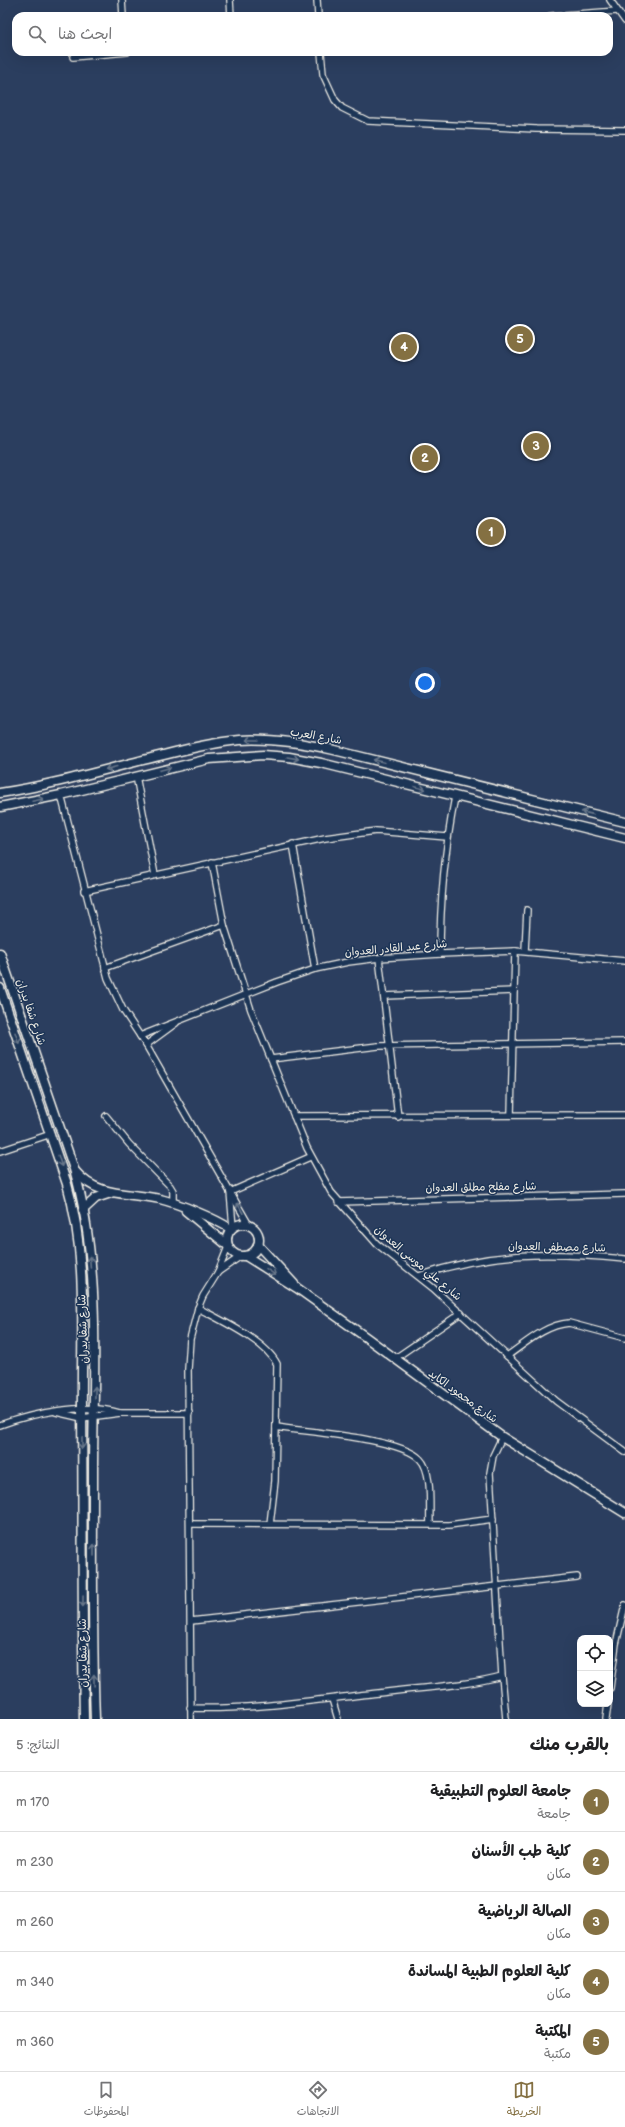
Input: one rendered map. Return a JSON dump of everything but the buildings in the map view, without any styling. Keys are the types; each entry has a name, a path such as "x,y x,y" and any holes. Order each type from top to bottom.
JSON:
{"main road":[{"name":"شارع العرب","path":"0,793 10,792 206,744 242,740 270,740 302,743 334,750 625,822"},
{"path":"2,808 209,759 263,755 289,757 321,763 625,838"},
{"path":"0,788 10,792"},
{"name":"شارع شفا بدران","path":"0,953 74,1169 84,1210 89,1245 94,1307 95,1418 93,1590 95,1719"},
{"name":"شارع شفا بدران","path":"0,988 51,1134 70,1194 79,1254 83,1334 82,1418 84,1719"},
{"path":"74,1169 90,1185 113,1193 148,1197 173,1203 232,1228"},
{"path":"84,1210 96,1198 113,1193"},
{"path":"181,1207 227,1246 233,1254 243,1256 253,1252 258,1245 259,1237 255,1230 249,1225 241,1224 232,1228 227,1236 227,1246"},
{"name":"شارع محمود الكايد","path":"258,1245 297,1288"},
{"name":"شارع محمود الكايد","path":"243,1256 297,1288 502,1437 625,1513"}],"street":[{"path":"122,0 123,12"},
{"path":"230,0 231,12"},
{"path":"317,0 318,12"},
{"path":"610,0 625,21"},
{"path":"604,12 617,11"},
{"path":"73,57 84,56"},
{"path":"321,56 323,74 335,100 342,108 368,120 536,129 625,130"},
{"path":"136,776 155,875"},
{"path":"61,795 84,891 105,968 123,1010 146,1045 249,1225"},
{"path":"440,954 440,923 447,837 455,796"},
{"path":"84,891 325,838 376,831 447,837"},
{"path":"293,844 315,969"},
{"name":"شارع علي موسى العدوان","path":"212,862 224,925 245,994 310,1157 338,1202 377,1244 419,1276 576,1418 625,1452"},
{"path":"525,951 527,910"},
{"path":"105,968 224,925"},
{"path":"511,1115 515,951"},
{"name":"شارع عبد القادر العدوان","path":"140,1036 245,994 315,969 379,958 525,951 625,961"},
{"path":"379,958 398,1117"},
{"path":"384,996 514,991"},
{"name":"شارع عبد القادر العدوان","path":"146,1045 179,1021"},
{"path":"271,1059 358,1047 625,1042"},
{"path":"294,1116 398,1117 625,1115"},
{"path":"106,1116 129,1144 170,1186 173,1191 173,1203"},
{"path":"0,1151 51,1134"},
{"path":"230,1192 310,1157"},
{"path":"230,1192 232,1228"},
{"name":"شارع مفلح مطلق العدوان","path":"338,1202 625,1194"},
{"path":"191,1719 190,1339 198,1308 203,1296 218,1272 227,1246"},
{"name":"شارع مصطفى العدوان","path":"419,1276 455,1264 506,1255 542,1255 625,1259"},
{"path":"218,1272 243,1256"},
{"path":"198,1308 252,1340 274,1358 278,1372 275,1481 270,1524"},
{"path":"394,1359 461,1313"},
{"path":"507,1356 551,1327 561,1324 569,1323 625,1338"},
{"path":"0,1425 31,1415 95,1408 120,1413 189,1413"},
{"path":"56,1412 82,1418 95,1418 120,1413"},
{"path":"276,1427 375,1440 416,1456 420,1459 427,1474 430,1524"},
{"path":"502,1437 490,1463 502,1676 506,1719"},
{"path":"190,1524 364,1526 470,1524 494,1519"},
{"path":"191,1621 577,1577"},
{"path":"612,1671 616,1644 625,1605"},
{"path":"190,1708 236,1708 469,1683 502,1676"},
{"path":"332,1698 338,1719"},
{"path":"606,1719 608,1707"}],"place":[{"name":"المكتبة","path":"520,339"},
{"name":"كلية العلوم الطبية المساندة","path":"404,347"},
{"name":"الصالة الرياضية","path":"536,446"},
{"name":"كلية طب الأسنان","path":"425,458"},
{"name":"جامعة العلوم التطبيقية","path":"491,532"}]}
